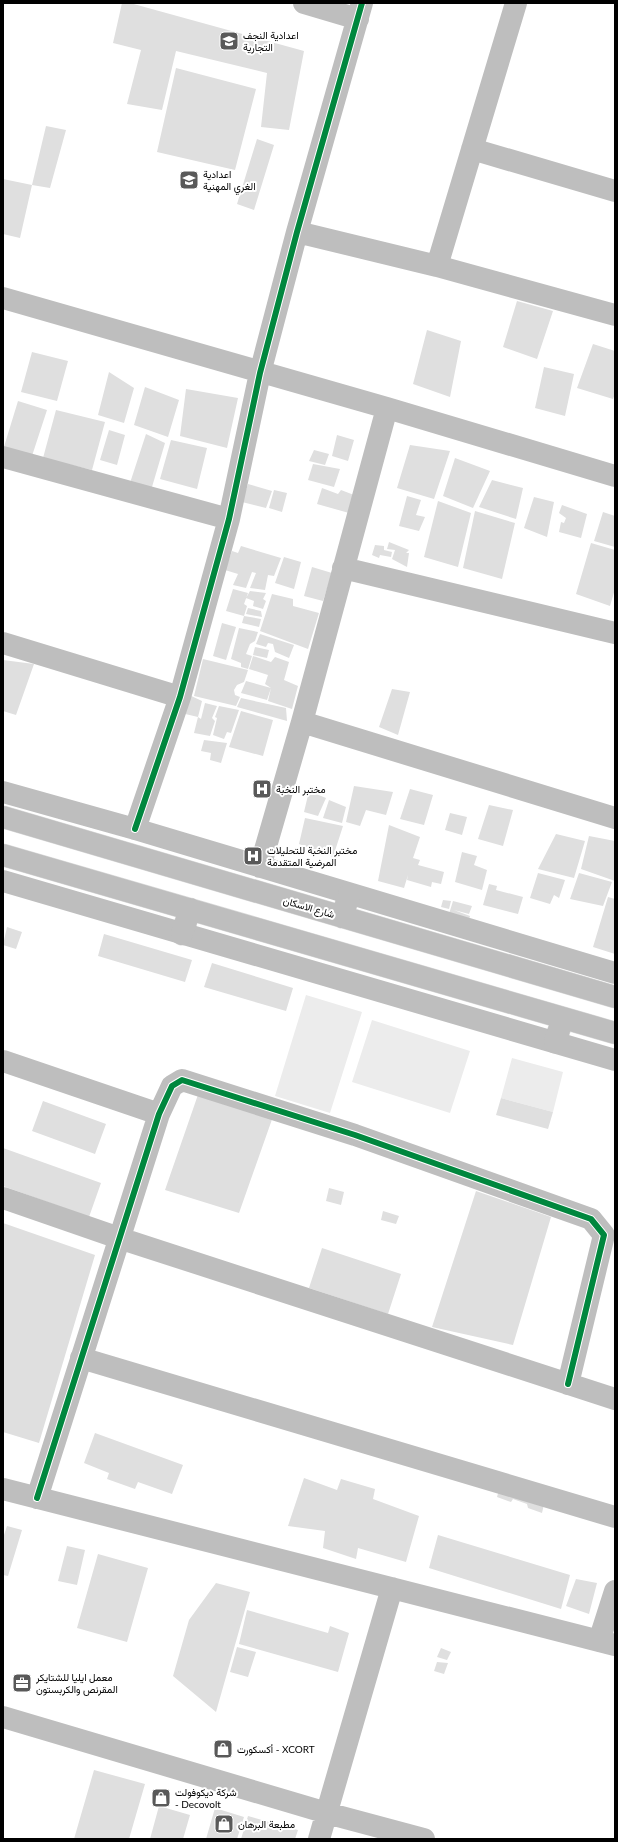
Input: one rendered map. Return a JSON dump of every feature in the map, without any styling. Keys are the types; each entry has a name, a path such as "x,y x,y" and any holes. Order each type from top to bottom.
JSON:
{"street":[{"path":"135,829 180,697 229,519 260,373 297,232 360,11 304,3"},
{"path":"437,266 516,3"},
{"path":"472,149 615,191"},
{"path":"297,232 437,266 615,315"},
{"path":"3,298 386,408 615,476"},
{"path":"260,867 302,722 386,408"},
{"path":"3,457 229,519"},
{"path":"343,568 615,633"},
{"path":"3,643 180,697"},
{"path":"302,722 615,818"},
{"path":"3,792 135,829 349,895 615,973"},
{"name":"شارع الاسكان","path":"3,817 615,997"},
{"path":"3,855 615,1033"},
{"path":"3,881 615,1060"},
{"path":"342,917 349,895"},
{"path":"182,934 190,909"},
{"path":"555,1042 563,1018"},
{"path":"3,1061 158,1114"},
{"path":"36,1498 158,1114 172,1086 182,1080 355,1135 591,1219 604,1235 568,1384"},
{"path":"3,1198 119,1238 615,1399"},
{"path":"81,1358 615,1517"},
{"path":"3,1489 607,1643 615,1591"},
{"path":"319,1839 392,1588"},
{"path":"3,1717 327,1813 424,1839"}],"shaded area":[{"path":"306,995 362,1012 330,1113 275,1096"},
{"path":"372,1020 470,1051 450,1113 352,1082"},
{"path":"512,1058 563,1072 553,1112 501,1098"}],"building":[{"path":"122,3 130,3 304,51 289,130 261,127 267,73 176,51 162,110 127,104 141,50 113,43"},
{"path":"176,68 256,89 235,170 157,152"},
{"path":"46,126 66,130 50,188 32,185"},
{"path":"257,139 274,145 254,210 237,204"},
{"path":"3,179 32,185 20,238 3,234"},
{"path":"517,301 553,311 537,359 503,347"},
{"path":"427,330 461,341 450,397 413,384"},
{"path":"593,344 615,351 615,394 613,399 577,388"},
{"path":"32,352 68,361 57,401 21,392"},
{"path":"544,367 574,374 565,416 535,408"},
{"path":"109,372 134,388 124,423 98,415"},
{"path":"145,387 179,400 168,437 134,425"},
{"path":"186,389 238,398 227,448 180,436"},
{"path":"18,401 47,410 31,459 3,450"},
{"path":"56,410 105,422 92,470 43,458"},
{"path":"109,430 125,435 117,465 100,460"},
{"path":"146,434 165,443 152,487 130,483"},
{"path":"337,435 354,440 348,461 332,456"},
{"path":"171,440 207,448 197,489 160,479"},
{"path":"410,445 450,451 434,499 397,488"},
{"path":"314,450 329,454 325,465 309,461"},
{"path":"455,458 490,471 473,508 443,496"},
{"path":"313,464 340,469 334,487 308,480"},
{"path":"492,480 523,488 516,519 479,507"},
{"path":"248,484 272,491 266,508 242,502"},
{"path":"322,488 338,494 341,490 354,495 349,513 317,504"},
{"path":"274,490 287,493 282,512 269,508"},
{"path":"407,496 421,500 416,515 425,517 419,531 399,526"},
{"path":"534,497 554,502 547,537 524,528"},
{"path":"438,501 471,513 458,567 424,557"},
{"path":"562,505 587,514 581,538 559,532 561,522 564,523 566,518 559,513"},
{"path":"475,511 515,523 502,579 463,568"},
{"path":"603,512 615,516 615,547 594,541"},
{"path":"389,542 409,550 406,553 409,553 407,567 392,559 395,550 387,549"},
{"path":"591,543 615,550 615,589 610,606 576,594"},
{"path":"375,545 384,546 384,550 392,552 391,557 380,555 379,558 372,555"},
{"path":"241,546 281,558 274,576 268,575 265,590 250,588 256,573 252,572 246,588 233,585 238,574 225,570 232,551 238,553"},
{"path":"284,557 301,562 294,589 275,583"},
{"path":"312,567 332,573 323,601 304,596"},
{"path":"233,589 248,593 244,604 247,606 244,616 226,611"},
{"path":"250,591 266,593 263,599 266,601 263,609 253,606 254,601 246,598"},
{"path":"272,594 293,599 293,606 319,613 308,649 260,631"},
{"path":"248,608 261,611 262,617 246,614"},
{"path":"244,616 261,619 259,627 242,623"},
{"path":"222,623 236,627 226,660 213,656"},
{"path":"239,628 258,632 255,641 250,644 246,654 252,656 248,669 241,667 241,663 231,659"},
{"path":"260,634 294,645 289,658 275,652 273,644 268,643 266,647 256,644"},
{"path":"255,647 269,650 267,658 253,655"},
{"path":"253,656 271,662 275,657 289,662 284,680 298,686 292,709 268,701 271,688 265,684 268,675 249,669"},
{"path":"203,659 248,670 244,682 237,685 234,690 235,695 240,697 236,706 194,696"},
{"path":"3,660 34,664 16,715 3,711"},
{"path":"246,681 271,688 267,700 241,693"},
{"path":"392,689 410,692 398,735 379,727"},
{"path":"187,694 202,701 198,717 181,713"},
{"path":"241,698 286,708 287,721 237,707"},
{"path":"205,703 217,706 212,718 215,721 210,736 194,733 198,717 201,719"},
{"path":"219,706 239,710 231,733 227,732 224,739 213,735 217,718 215,717"},
{"path":"241,711 273,720 263,756 229,747"},
{"path":"204,740 227,743 221,763 210,760 211,753 201,751"},
{"path":"354,786 393,792 386,815 366,810 360,826 346,822"},
{"path":"410,789 433,795 424,825 400,819"},
{"path":"309,791 326,798 318,816 304,812"},
{"path":"329,800 346,807 342,823 323,818"},
{"path":"489,805 513,810 503,846 478,839"},
{"path":"450,813 467,817 462,835 445,830"},
{"path":"305,818 343,826 333,857 299,844"},
{"path":"389,825 420,837 413,858 420,860 418,865 444,872 441,884 432,882 431,887 407,880 408,875 404,888 378,881"},
{"path":"556,834 585,841 574,878 538,869"},
{"path":"589,836 615,841 615,881 581,869"},
{"path":"462,852 477,856 474,865 487,870 482,890 455,882"},
{"path":"538,873 565,880 559,898 554,895 550,904 530,898"},
{"path":"579,873 612,882 603,906 570,899"},
{"path":"489,884 497,886 496,890 523,897 518,914 483,905"},
{"path":"608,897 615,899 615,954 593,947"},
{"path":"443,900 451,901 449,909 441,907"},
{"path":"453,901 472,906 469,914 454,910 470,916 468,923 448,917"},
{"path":"7,927 22,932 16,949 3,945"},
{"path":"104,934 192,960 185,982 98,956"},
{"path":"212,963 293,988 286,1011 204,987"},
{"path":"201,1086 276,1108 239,1213 165,1190"},
{"path":"501,1098 553,1112 548,1129 496,1115"},
{"path":"43,1101 106,1124 95,1154 32,1131"},
{"path":"3,1148 101,1183 89,1217 3,1186"},
{"path":"329,1188 344,1192 341,1205 326,1201"},
{"path":"476,1191 551,1217 513,1345 432,1327"},
{"path":"383,1211 399,1216 396,1224 381,1220"},
{"path":"3,1223 95,1255 39,1443 3,1432"},
{"path":"322,1248 401,1274 388,1314 309,1288"},
{"path":"95,1433 183,1465 172,1494 138,1482 135,1489 107,1479 109,1473 84,1463"},
{"path":"304,1478 337,1490 341,1479 375,1489 373,1499 419,1516 406,1562 358,1548 356,1559 323,1548 325,1531 288,1526"},
{"path":"500,1486 545,1500 542,1513 528,1508 527,1504 513,1499 511,1502 497,1497"},
{"path":"7,1526 22,1530 8,1576 3,1575 3,1538"},
{"path":"438,1535 570,1575 561,1609 429,1568"},
{"path":"67,1546 85,1550 77,1585 58,1581"},
{"path":"98,1554 148,1568 127,1642 77,1628"},
{"path":"576,1579 597,1583 589,1614 566,1606"},
{"path":"216,1583 250,1592 216,1712 173,1676 189,1620"},
{"path":"247,1610 328,1633 330,1626 349,1633 338,1672 239,1644"},
{"path":"237,1647 256,1652 248,1677 230,1672"},
{"path":"441,1648 451,1652 447,1660 437,1657"},
{"path":"437,1662 448,1663 444,1674 434,1671"},
{"path":"94,1770 145,1784 129,1839 74,1839"},
{"path":"159,1806 190,1815 183,1839 150,1839"},
{"path":"215,1808 244,1817 237,1839 206,1839"},
{"path":"248,1816 298,1830 295,1839 241,1839"}],"cycle path":[{"path":"135,829 180,697 229,519 260,373 297,232 362,3"},
{"path":"37,1498 159,1114 172,1086 182,1080 355,1135 591,1219 604,1235 568,1384"}],"place":[{"name":"اعدادية النجف التجارية","path":"229,41"},
{"name":"اعدادية الغري المهنية","path":"189,180"},
{"name":"مختبر النخبة","path":"262,789"},
{"name":"مختبر النخبة للتحليلات المرضية المتقدمة","path":"253,856"},
{"name":"معمل ايليا للشتايكر المقرنص والكربستون","path":"22,1683"},
{"name":"أكسكورت - XCORT","path":"223,1749"},
{"name":"شركة ديكوفولت - Decovolt","path":"161,1798"},
{"name":"مطبعة البرهان","path":"224,1824"}]}
